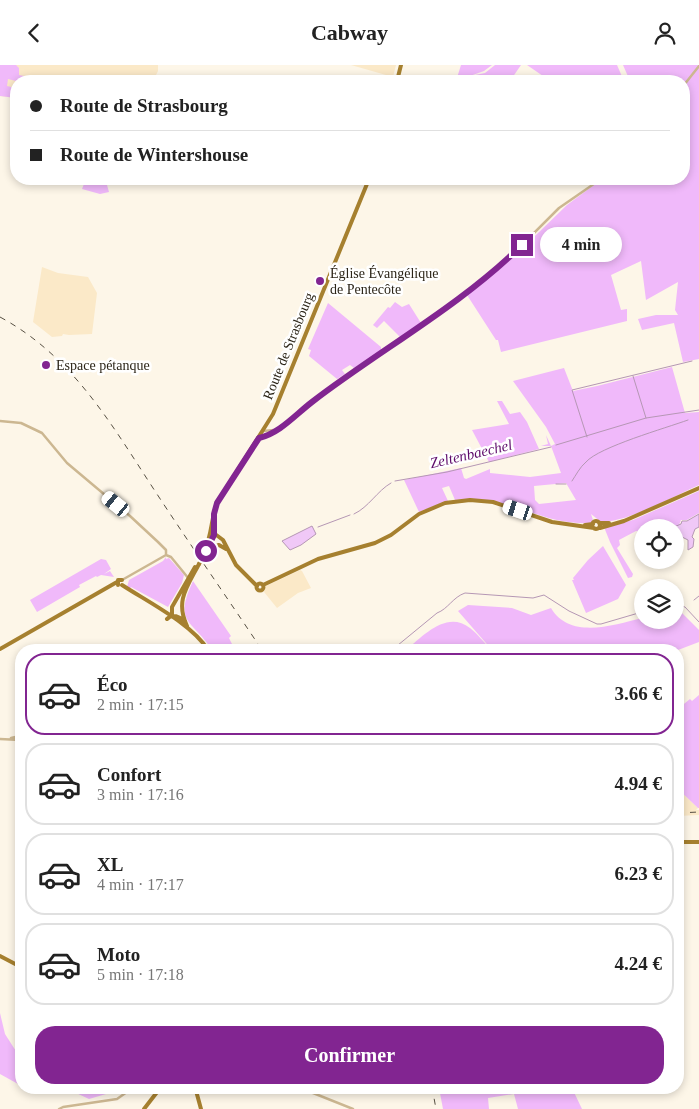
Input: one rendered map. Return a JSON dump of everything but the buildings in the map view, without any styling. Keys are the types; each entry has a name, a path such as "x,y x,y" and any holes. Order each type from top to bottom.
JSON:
{"main road":[{"name":"Route de Strasbourg","path":"206,550 210,545 214,532 214,514 220,497 271,418 367,185"},
{"path":"206,550 213,545 225,547 236,565 260,591 263,589 262,585 318,559 375,543 392,534 419,514 445,503 470,500 493,502 548,521 565,525 593,526 596,521 599,525 642,513 699,488"},
{"name":"Route de Strasbourg","path":"171,614 183,598 214,532"},
{"path":"214,532 223,540 229,553"},
{"name":"Route de Strasbourg","path":"171,614 188,578 199,563"},
{"path":"0,649 110,587 124,583 122,580"},
{"path":"119,584 184,621"},
{"path":"183,598 181,609 188,629"},
{"path":"167,619 171,614"},
{"path":"171,614 204,644"},
{"path":"684,842 699,841"},
{"path":"0,956 15,964"},
{"path":"144,1109 156,1094"},
{"path":"196,1094 201,1109"}],"street":[{"path":"690,77 699,66"},
{"path":"259,438 278,429 312,401 440,312 485,278 502,265 559,208 592,185"},
{"path":"0,421 19,423 42,433 67,463 130,516 166,550 166,555"},
{"path":"263,431 267,432 278,429"},
{"path":"166,555 170,557 188,578 183,598"},
{"path":"122,580 166,555"},
{"path":"5,739 15,736"},
{"path":"0,739 15,740"},
{"path":"59,1109 117,1099 124,1094"},
{"path":"316,1094 353,1109"}],"shaded area":[{"path":"0,65 158,65 156,75 10,75 10,97 0,96"},
{"path":"0,65 16,65 19,68 19,75 10,75 10,80 8,79 7,86 10,87 10,97 0,96"},
{"path":"351,65 396,65 394,75 386,75"},
{"path":"461,65 492,65 484,71 473,75 458,75"},
{"path":"495,65 521,65 514,75 475,75 485,73"},
{"path":"527,65 617,65 621,75 542,75"},
{"path":"623,65 699,65 699,359 683,362 674,323 642,330 638,319 656,315 678,315 675,310 678,282 646,300 641,261 611,275 621,310 627,309 627,321 501,352 498,340 496,340 467,295 507,263 567,205 594,185 690,185 690,75 627,75"},
{"path":"84,185 107,185 109,192 100,194 82,189"},
{"path":"42,267 58,273 88,277 97,293 92,334 63,334 62,336 52,337 33,322"},
{"path":"395,302 402,307 409,304 421,323 400,337 384,321 377,328 373,325 388,307 390,308"},
{"path":"328,303 381,347 381,350 354,368 350,365 342,370 345,374 337,379 309,356 311,350 308,349"},
{"path":"672,367 685,413 699,412 699,485 650,508 613,521 601,522 591,514 593,520 591,523 573,523 556,520 491,501 474,499 455,500 449,486 442,488 448,501 419,512 404,480 461,468 466,479 490,469 490,473 530,477 561,473 551,446 555,444 546,427 513,381 564,368 573,391","holes":["566,483 576,500 539,504 535,500 534,486"]},
{"path":"497,401 502,401 510,414 520,412 527,422 539,449 489,462 472,430 509,424"},
{"path":"546,435 551,446 541,446 548,444"},
{"path":"699,491 699,513 687,520 635,519"},
{"path":"699,514 699,527 695,529 692,537 694,539 693,547 688,550 688,540 684,538 684,521"},
{"path":"633,520 634,532 619,540 620,545 617,548 633,574 632,577 628,578 604,527"},
{"path":"312,526 316,534 301,545 290,550 282,541"},
{"path":"603,546 626,585 618,599 586,613 572,580 574,580 573,578 588,560"},
{"path":"166,557 184,575 182,583 168,607 131,587 130,589 127,587 129,580 163,561"},
{"path":"101,559 106,560 111,569 104,574 110,571 114,577 96,576 37,612 30,600"},
{"path":"300,570 311,588 298,593 277,608 264,592 266,586"},
{"path":"193,581 231,636 229,638 232,644 208,644 192,626 185,614 187,595"},
{"path":"468,605 512,608 531,615 551,608 559,618 569,624 593,628 634,620 634,629 684,629 684,615 699,630 699,642 684,648 684,644 487,644 458,611"},
{"path":"444,623 461,623 476,633 486,644 413,644 428,632"},
{"path":"699,695 699,808 684,795 684,704 690,699 692,701"},
{"path":"684,795 698,808 696,810 699,810 699,815 684,816"},
{"path":"0,1013 5,1034 15,1050 15,1082 0,1074"},
{"path":"78,1094 106,1094 89,1099"},
{"path":"440,1094 514,1094 488,1098 489,1109 443,1109"},
{"path":"514,1094 575,1094 582,1109 518,1109"}],"waterway":[{"path":"587,437 572,390 692,361"},
{"path":"633,376 646,418"},
{"name":"Zeltenbaechel","path":"556,445 646,418 699,410"},
{"path":"572,481 584,464 604,450 688,420"},
{"name":"Zeltenbaechel","path":"395,481 447,472 551,447"},
{"name":"Zeltenbaechel","path":"354,514 391,483"},
{"path":"556,484 566,484"},
{"name":"Zeltenbaechel","path":"318,527 350,515"},
{"path":"399,644 457,597 465,593 533,598 544,595 569,611 597,624 634,614"},
{"path":"694,600 699,596"},
{"path":"684,607 699,622"}],"railway":[{"path":"0,317 48,351 87,392 105,415 258,644"},
{"path":"684,813 699,812"},
{"path":"433,1094 436,1109"}],"place":[{"name":"Église Évangélique de Pentecôte","path":"320,281"},
{"name":"Espace pétanque","path":"46,365"}],"route":[{"path":"206,551 213,540 214,514 217,503 259,438 266,436 291,420 312,401 461,297 502,265 522,245"}]}
